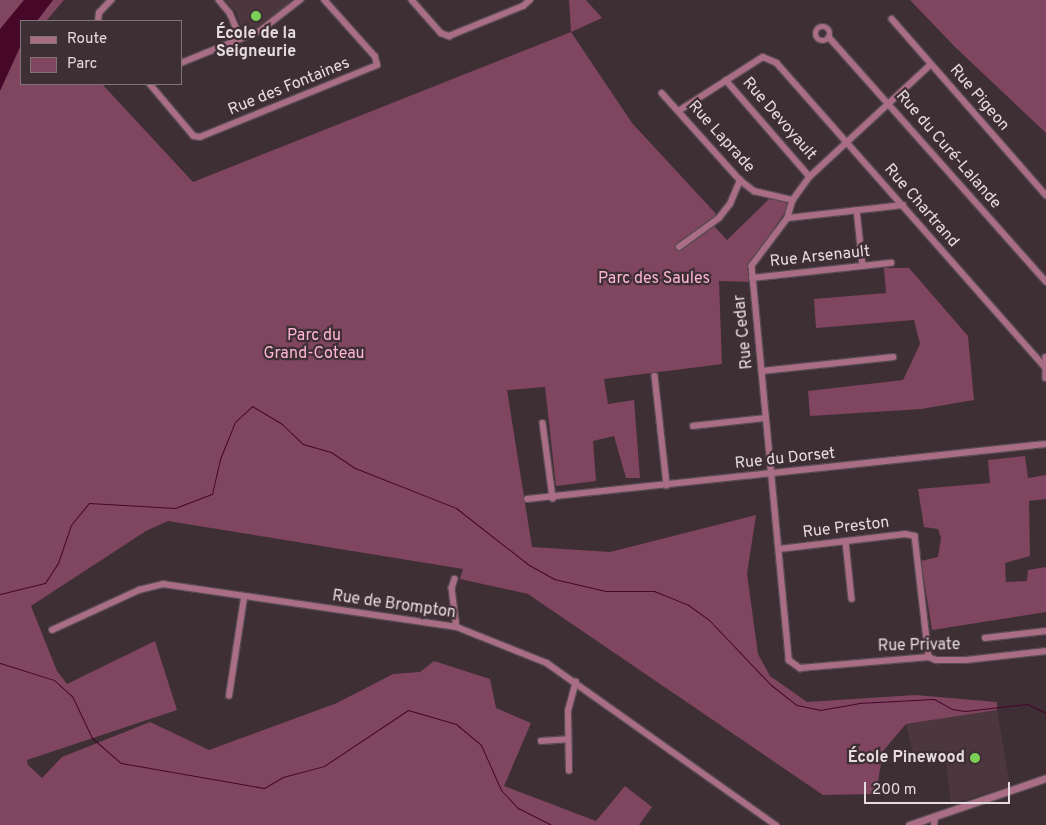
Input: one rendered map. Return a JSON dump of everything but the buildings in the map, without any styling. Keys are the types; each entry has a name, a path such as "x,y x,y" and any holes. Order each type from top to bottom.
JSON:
{"street":[{"path":"98,20 99,14 111,0"},
{"path":"219,0 230,12 241,39"},
{"path":"182,63 267,27 300,0"},
{"name":"Rue des Fontaines","path":"151,85 194,136 200,137 377,65 375,57 324,0"},
{"path":"412,0 442,33 449,36 523,6 530,0"},
{"name":"Rue Pigeon","path":"892,19 1046,195"},
{"name":"Rue du Curé-Lalande","path":"829,37 1046,281"},
{"name":"Rue Chartrand","path":"726,80 763,57 777,63 1045,367"},
{"name":"Rue Cedar","path":"793,666 789,660 752,266 788,218 793,200 810,177 931,65"},
{"path":"680,110 726,80"},
{"name":"Rue Devoyault","path":"726,80 810,177"},
{"name":"Rue Laprade","path":"662,93 680,110 740,180 754,191 793,200"},
{"path":"680,247 719,218 730,204 740,180"},
{"path":"788,218 902,205"},
{"path":"857,210 863,266"},
{"name":"Rue Arsenault","path":"752,278 891,264"},
{"path":"762,371 893,357"},
{"path":"1046,358 1046,378"},
{"path":"655,376 667,485"},
{"path":"693,426 766,418"},
{"path":"543,423 554,498"},
{"name":"Rue du Dorset","path":"527,499 554,498 1046,444"},
{"name":"Rue Preston","path":"779,549 905,534 915,536 930,657"},
{"path":"846,542 852,599"},
{"path":"455,579 452,588 457,627"},
{"name":"Rue de Brompton","path":"52,630 139,590 163,584 244,598 457,627 537,658 576,682 776,825"},
{"path":"229,696 244,598"},
{"path":"985,638 1046,631"},
{"name":"Rue Private","path":"793,666 800,668 930,657 936,660 959,660 1046,651"},
{"path":"569,771 568,711 576,682"},
{"path":"541,741 545,738 567,739"},
{"path":"909,825 935,821 1046,778"}],"shaded area":[{"path":"24,0 53,0 38,20 20,20 20,47 0,91 0,29"},
{"name":"École de la Seigneurie","path":"225,0 293,0 264,24 247,32 242,30 237,13"},
{"name":"École Pinewood","path":"997,710 1010,786 951,804 945,755 915,761 906,724"}],"green space":[{"name":"Parc du Grand-Coteau","path":"0,0 64,0 47,20 20,20 20,85 103,85 193,182 571,32 632,123 718,216 713,225 727,240 769,199 792,202 747,268 752,282 719,281 722,364 604,379 608,404 634,400 640,478 626,478 614,436 593,441 596,481 556,486 545,387 507,390 532,547 610,552 756,515 747,574 758,654 770,676 807,702 915,695 997,702 997,710 906,724 883,751 876,794 823,795 528,594 460,579 463,569 168,521 146,531 31,606 57,671 67,684 155,641 177,710 27,760 28,765 42,778 62,757 150,722 209,750 337,703 393,674 420,672 434,661 490,679 496,708 531,723 504,786 596,821 625,786 652,807 639,825 0,825"},
{"path":"569,0 586,0 602,18 571,32"},
{"path":"910,0 1046,0 1046,133 955,47"},
{"path":"884,268 909,268 968,336 974,400 921,409 810,416 808,391 903,380 920,344 914,320 816,328 814,299 886,293"},
{"path":"1025,456 1028,478 1046,475 1046,499 1029,501 1030,556 1005,563 1006,582 1027,581 1028,570 1046,567 1046,612 932,630 921,561 938,557 941,538 938,529 924,527 918,489 990,483 988,460"}],"waterway":[{"path":"0,594 45,583 58,563 71,525 89,503 175,508 212,494 220,459 235,422 252,406 282,424 303,444 331,452 355,468 456,508 529,565 554,579 606,591 654,591 687,604 709,620 771,685 797,705 820,710 858,703 934,699 952,709 965,711 1027,704 1046,713"},
{"path":"0,663 54,680 72,696 92,738 121,763 264,788 283,777 324,766 408,710 456,724 481,745 501,790 518,808 551,825"}],"place":[{"name":"École de la Seigneurie","path":"256,16"},
{"name":"École Pinewood","path":"975,758"}],"park label":[{"name":"Parc des Saules","path":"654,279"}]}
